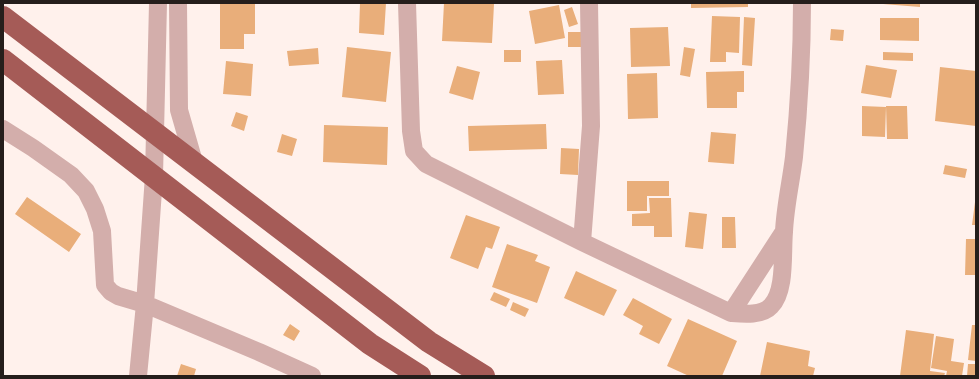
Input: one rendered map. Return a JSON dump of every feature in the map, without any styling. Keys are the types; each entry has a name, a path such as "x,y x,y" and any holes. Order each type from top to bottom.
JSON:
{"highway":[{"path":"3,17 429,342 484,376"},
{"path":"3,60 370,344 420,376"}],"street":[{"path":"138,376 145,304 154,176 158,3"},
{"path":"178,3 179,110 194,162"},
{"path":"407,3 411,131 414,151 426,164 582,242 730,313 745,314 760,312 771,306 779,292 782,278 784,232 794,159 801,66 802,3"},
{"path":"582,242 591,126 589,3"},
{"path":"3,129 71,175 86,191 95,209 102,231 105,285 110,292 145,304 312,376"},
{"path":"730,313 784,232"}],"building":[{"path":"220,3 255,3 255,34 244,34 244,49 220,49"},
{"path":"360,3 386,3 384,35 359,33"},
{"path":"444,3 494,4 492,43 442,41"},
{"path":"691,3 748,3 748,7 691,8"},
{"path":"920,3 920,7 883,4"},
{"path":"559,5 565,38 535,44 529,11"},
{"path":"572,7 578,24 569,27 564,10"},
{"path":"712,16 740,17 739,53 726,52 726,62 710,62"},
{"path":"744,17 755,18 752,66 742,65"},
{"path":"880,18 919,18 919,41 880,40"},
{"path":"668,27 670,66 631,67 630,28"},
{"path":"831,29 844,30 843,41 830,40"},
{"path":"568,32 582,32 582,47 568,47"},
{"path":"347,47 391,52 386,102 342,97"},
{"path":"684,47 695,49 690,77 680,75"},
{"path":"318,48 319,64 289,66 287,51"},
{"path":"504,50 521,50 521,62 504,62"},
{"path":"883,52 913,53 913,61 883,60"},
{"path":"562,60 564,94 538,95 536,61"},
{"path":"226,61 253,64 251,96 223,94"},
{"path":"866,65 897,70 891,98 861,93"},
{"path":"457,66 480,72 473,100 449,93"},
{"path":"940,67 976,71 976,126 935,121"},
{"path":"744,71 744,92 737,92 737,108 707,108 706,72"},
{"path":"657,73 658,118 628,119 627,74"},
{"path":"862,106 886,107 885,137 862,136"},
{"path":"886,106 907,106 908,139 887,139"},
{"path":"236,112 248,116 244,131 231,126"},
{"path":"546,124 547,149 469,151 468,126"},
{"path":"324,125 388,127 387,165 323,162"},
{"path":"711,132 736,134 734,164 708,162"},
{"path":"282,134 297,139 292,156 277,152"},
{"path":"561,148 579,149 578,175 560,174"},
{"path":"945,165 967,169 965,178 943,174"},
{"path":"627,181 669,181 669,196 647,196 647,211 627,211"},
{"path":"27,197 81,234 69,252 15,214"},
{"path":"649,198 671,198 672,237 654,237 654,226 632,226 632,214 650,213"},
{"path":"975,202 976,225 972,225"},
{"path":"689,212 707,214 703,249 685,247"},
{"path":"466,215 500,227 492,249 486,247 478,269 450,258"},
{"path":"722,217 735,217 736,248 722,248"},
{"path":"966,239 976,239 976,275 965,275"},
{"path":"507,244 538,255 535,261 550,267 537,303 492,287"},
{"path":"576,271 617,290 604,316 564,298"},
{"path":"494,292 510,299 506,307 490,300"},
{"path":"633,298 672,319 659,344 639,334 643,326 623,315"},
{"path":"513,302 529,309 525,317 510,310"},
{"path":"688,319 737,341 722,376 689,376 667,366"},
{"path":"290,324 300,331 294,341 283,335"},
{"path":"972,325 976,325 976,361 968,360"},
{"path":"906,330 934,334 930,371 945,373 944,376 900,376"},
{"path":"936,336 954,339 951,361 964,363 962,376 946,376 947,371 931,368"},
{"path":"767,342 810,351 808,366 815,368 813,376 760,376"},
{"path":"181,364 196,369 194,376 177,376"},
{"path":"968,364 976,364 976,376 967,376"}]}
